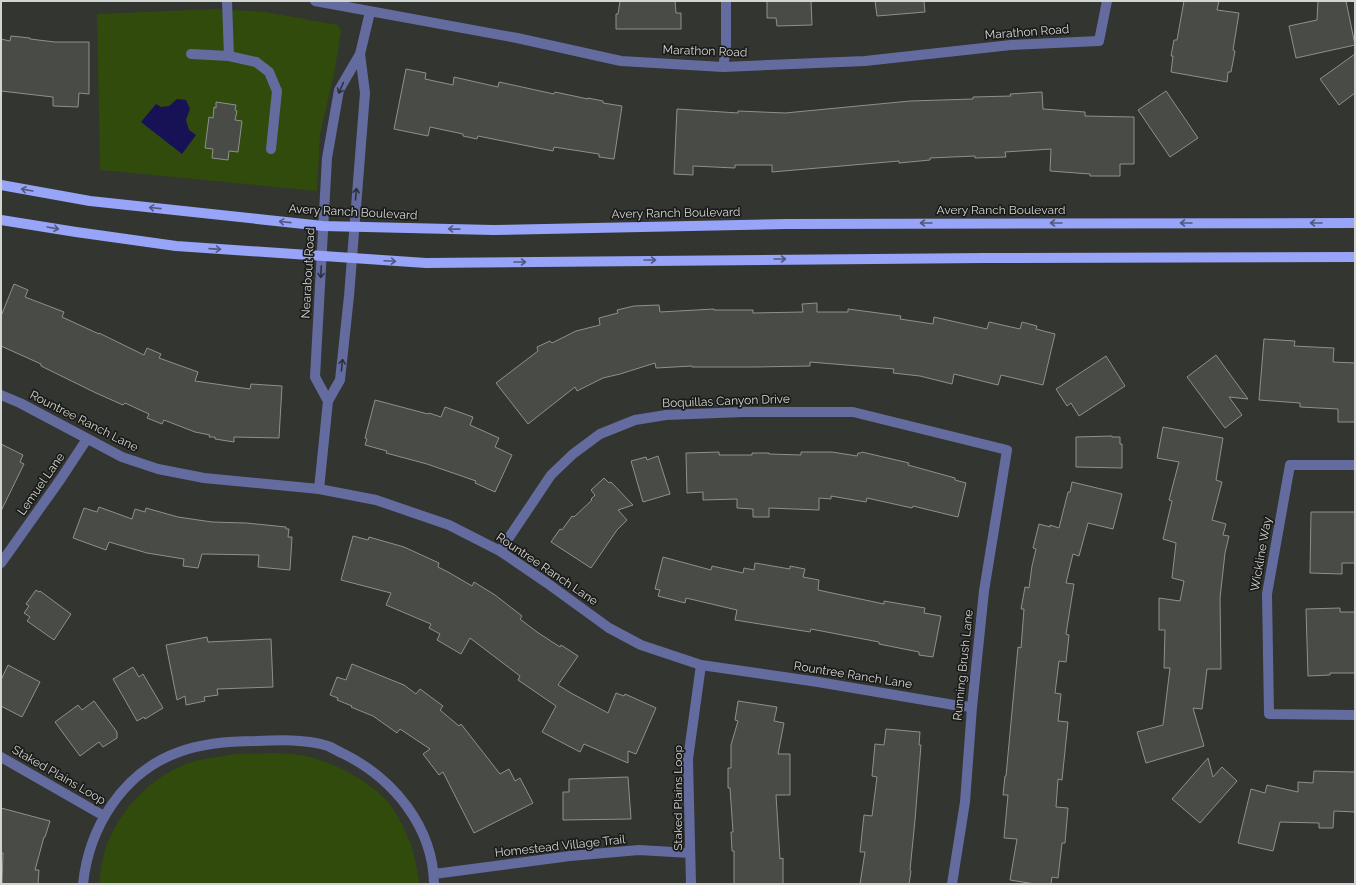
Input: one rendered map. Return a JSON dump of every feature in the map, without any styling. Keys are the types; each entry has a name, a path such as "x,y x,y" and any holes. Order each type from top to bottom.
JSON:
{"main road":[{"name":"Avery Ranch Boulevard","path":"1,185 90,201 323,226 354,227 493,230 786,224 1355,223"},
{"path":"1,220 176,246 426,263 969,258 1355,257"}],"street":[{"path":"227,1 229,56"},
{"name":"Marathon Road","path":"315,1 518,38 621,61 724,67 865,60 1011,45 1099,41 1107,1"},
{"path":"724,67 726,49 726,1"},
{"name":"Nearabout Road","path":"328,401 315,377 327,158 339,90 360,54 370,12"},
{"path":"191,54 229,56 256,62 269,72 277,91 271,149"},
{"name":"Nearabout Road","path":"319,489 328,401 340,380 365,94 360,54"},
{"name":"Rountree Ranch Lane","path":"1,395 20,403 122,457 158,469 204,478 319,489 376,500 412,511 449,525 500,550 609,628 641,645 701,665 972,707"},
{"name":"Boquillas Canyon Drive","path":"500,550 552,475 572,454 600,434 635,420 666,415 736,412 853,412 1007,450"},
{"name":"Lemuel Lane","path":"1,563 87,439"},
{"name":"Running Brush Lane","path":"952,884 965,802 972,707 984,591 1007,450"},
{"name":"Wickline Way","path":"1355,465 1290,465 1267,594 1269,714 1355,715"},
{"name":"Staked Plains Loop","path":"691,884 688,758 701,665"},
{"path":"83,884 90,844 104,816 119,794 135,777 155,763 179,752 210,744 237,741 271,740 304,742 328,746 361,762 385,780 402,799 419,827 430,852 434,879"},
{"name":"Staked Plains Loop","path":"1,757 104,816"},
{"name":"Homestead Village Trail","path":"434,879 570,856 639,850 690,853"}],"green space":[{"path":"213,9 266,12 338,25 341,31 335,69 320,135 317,191 100,170 97,14"},
{"path":"267,753 310,757 334,765 369,785 387,801 403,826 413,851 419,884 99,884 101,867 109,839 122,816 138,796 158,779 181,766 200,760 235,754"}],"shaded area":[{"path":"177,99 186,100 190,109 186,120 189,130 196,135 182,154 141,122 156,104 161,107 169,106"}],"building":[{"path":"620,1 675,1 676,13 681,13 681,29 616,29 616,14 618,14"},
{"path":"767,1 811,1 812,25 777,26 776,18 767,18"},
{"path":"875,1 924,1 925,12 877,16"},
{"path":"1184,1 1219,1 1217,10 1239,13 1233,50 1235,51 1231,72 1228,72 1227,82 1171,72 1173,56 1171,56 1174,40 1177,40"},
{"path":"1318,1 1346,1 1355,45 1296,58 1289,26 1317,20"},
{"path":"11,36 55,42 89,42 89,94 79,93 78,107 53,106 53,97 1,91 1,39 10,41"},
{"path":"1355,54 1355,93 1339,105 1320,79"},
{"path":"406,69 426,73 425,79 453,85 454,77 498,87 499,82 554,94 555,92 588,98 603,101 603,103 622,106 614,159 599,157 599,154 554,147 553,151 478,136 477,139 463,136 463,134 430,127 428,136 394,129"},
{"path":"1166,91 1198,138 1170,157 1138,110"},
{"path":"1042,92 1043,109 1085,112 1085,116 1134,117 1134,164 1120,164 1120,176 1090,176 1090,174 1050,171 1051,149 1005,152 1006,157 975,158 975,156 930,158 930,160 899,163 899,161 772,172 772,165 735,165 735,168 693,166 693,175 674,174 677,109 738,113 738,111 785,113 910,101 973,99 973,97 1011,96 1010,94"},
{"path":"216,102 236,105 235,110 237,111 235,120 242,121 238,152 229,151 228,160 212,158 213,149 205,148 209,117 213,118"},
{"path":"14,284 28,290 25,297 64,312 62,317 144,355 147,348 161,354 159,358 198,372 195,381 250,389 251,384 282,386 279,438 234,437 234,442 215,439 215,437 209,437 210,435 195,432 164,420 162,424 147,418 149,414 125,403 123,405 96,393 41,366 41,364 1,346 1,316"},
{"path":"817,303 817,312 848,312 848,309 901,316 900,319 933,324 934,317 987,329 989,322 1020,329 1022,322 1037,326 1036,329 1055,334 1043,385 1001,375 998,385 954,374 952,384 920,376 893,373 894,369 810,362 810,366 692,366 656,368 655,363 603,378 577,391 575,387 528,424 496,383 538,351 537,347 550,341 552,343 576,331 600,325 599,318 618,313 617,310 634,306 659,305 660,312 714,309 753,310 753,313 803,312 802,304"},
{"path":"1264,339 1295,341 1294,346 1334,348 1333,362 1355,363 1355,422 1338,422 1338,409 1300,407 1300,403 1259,400"},
{"path":"1216,355 1248,399 1229,397 1242,415 1225,428 1187,377"},
{"path":"1106,356 1125,386 1079,416 1071,403 1067,406 1056,389"},
{"path":"375,400 441,417 445,407 473,417 470,425 499,438 495,447 512,455 495,492 475,483 476,481 365,445 367,439 365,438"},
{"path":"1163,427 1223,438 1216,480 1222,482 1212,520 1226,524 1223,535 1229,536 1225,553 1220,598 1221,669 1207,669 1202,709 1193,708 1204,746 1146,763 1137,732 1163,725 1170,668 1164,668 1165,630 1159,630 1159,598 1180,601 1184,581 1172,578 1176,543 1163,539 1172,501 1169,500 1179,462 1157,458"},
{"path":"1076,437 1120,437 1120,444 1122,444 1122,468 1076,467"},
{"path":"1,444 23,455 20,462 24,464 1,511"},
{"path":"719,452 719,455 752,455 752,453 769,453 801,455 801,452 832,452 857,456 858,453 862,452 909,463 908,465 955,478 955,480 966,483 958,517 913,506 912,508 867,498 866,502 831,496 831,499 819,498 819,510 769,508 769,517 753,517 753,509 737,508 737,499 703,500 703,492 687,493 686,453"},
{"path":"658,456 670,494 643,502 631,461 646,457 647,460"},
{"path":"604,478 609,483 611,482 633,505 618,510 627,520 617,530 591,568 551,542 572,516 574,517 592,500 591,499 595,495 591,490"},
{"path":"1072,482 1122,494 1113,529 1088,523 1079,556 1073,554 1066,583 1074,584 1066,634 1069,635 1066,662 1059,661 1055,693 1061,694 1058,721 1068,722 1062,780 1058,779 1056,807 1068,808 1065,843 1062,843 1058,878 1052,877 1051,884 1035,884 1010,880 1017,839 1004,838 1008,795 1003,795 1018,647 1021,648 1024,609 1021,609 1025,587 1029,588 1036,549 1033,548 1039,524 1059,528"},
{"path":"99,507 132,519 135,509 145,512 146,508 178,517 212,522 246,523 286,527 286,529 289,529 288,537 292,537 290,570 258,567 259,555 202,554 198,568 183,566 184,559 147,553 109,542 106,550 73,538 84,508 97,512"},
{"path":"1311,512 1355,512 1355,563 1342,563 1342,574 1310,573"},
{"path":"353,536 368,540 369,537 404,547 439,563 438,567 472,586 474,582 495,595 522,616 520,619 537,632 560,647 561,645 578,656 558,685 571,693 608,713 616,693 624,696 625,694 656,708 636,754 628,751 628,763 584,744 580,752 542,732 556,706 518,680 520,676 470,638 461,654 437,640 440,634 429,628 431,624 386,605 391,593 341,580"},
{"path":"663,557 711,570 712,566 743,573 744,568 754,570 755,563 790,569 790,566 805,569 803,577 819,580 818,590 884,604 884,601 925,608 924,613 941,616 933,657 919,655 919,652 879,644 879,642 811,629 810,632 735,620 737,610 686,598 685,603 658,596 660,590 655,589"},
{"path":"36,590 39,592 40,591 71,614 54,640 27,621 30,617 24,613 29,606 26,604"},
{"path":"1340,608 1340,612 1355,612 1355,673 1330,673 1330,675 1308,676 1306,609"},
{"path":"207,637 208,642 271,639 273,687 217,689 218,695 204,697 205,701 186,705 185,696 177,700 166,645"},
{"path":"352,664 404,685 416,694 420,689 443,706 440,710 459,726 461,724 500,774 509,769 515,781 520,778 533,803 474,833 443,772 439,775 423,754 430,749 400,729 397,733 373,716 351,707 352,706 337,700 338,698 330,695 337,677 346,680"},
{"path":"8,665 40,682 22,717 1,706 1,680"},
{"path":"133,667 139,677 143,674 163,708 145,719 144,717 137,721 113,679"},
{"path":"94,701 117,732 117,738 103,747 99,742 80,756 55,722 78,705 82,710"},
{"path":"738,701 777,707 774,721 784,723 778,754 790,754 790,795 776,795 780,859 783,858 783,884 734,884 734,851 732,851 731,832 733,832 730,788 728,788 728,768 731,768 731,745 738,721 735,720"},
{"path":"886,729 920,732 919,745 921,745 909,884 860,884 865,852 860,852 864,815 872,816 877,777 872,776 875,744 884,745"},
{"path":"1208,758 1213,777 1222,767 1237,781 1200,823 1172,799"},
{"path":"1314,771 1355,772 1355,812 1334,811 1333,828 1319,828 1319,823 1280,822 1273,851 1238,843 1251,789 1265,793 1267,785 1298,792 1298,782 1313,783"},
{"path":"628,777 631,819 563,820 563,792 569,792 569,779"},
{"path":"1,808 50,821 35,870 39,870 38,884 2,884 3,853 1,853"}]}
